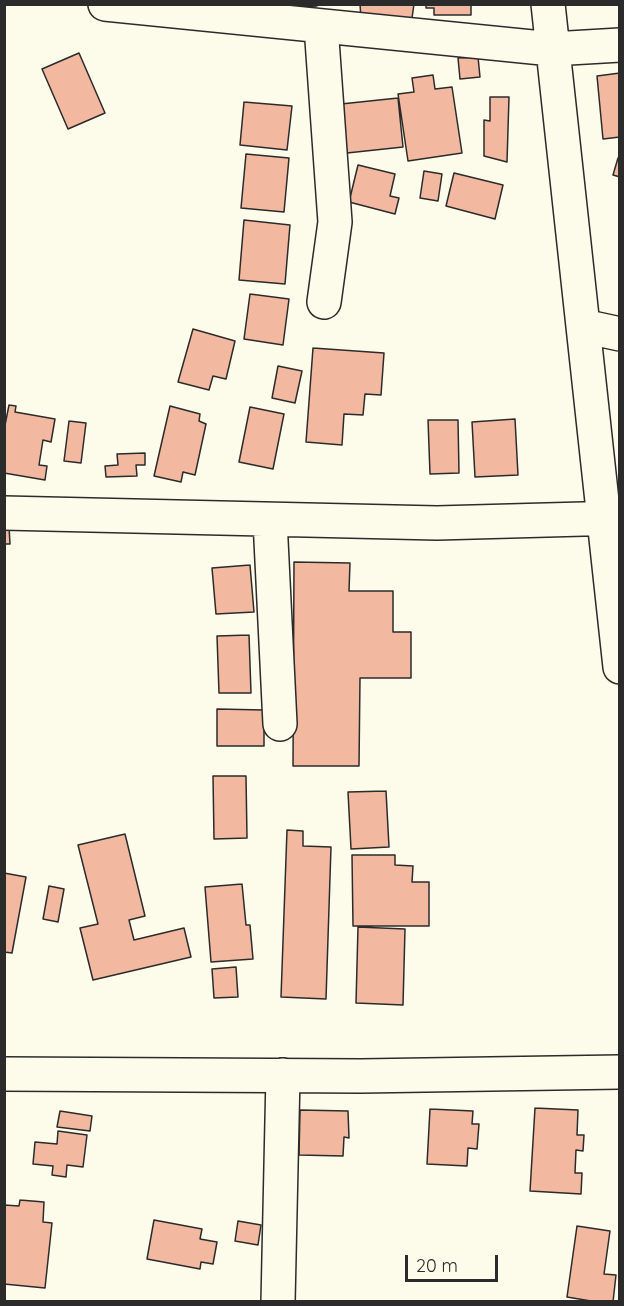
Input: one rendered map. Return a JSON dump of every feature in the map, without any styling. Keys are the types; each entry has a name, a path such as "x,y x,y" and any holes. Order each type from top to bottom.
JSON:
{"street":[{"path":"548,4 583,326 612,518 620,667"},
{"path":"112,5 336,19 552,48 620,45"},
{"path":"324,302 335,222 336,19"},
{"path":"583,326 620,334"},
{"path":"4,513 437,523 612,518"},
{"path":"270,520 280,724"},
{"path":"4,1074 361,1076 620,1072"},
{"path":"278,1302 283,1075"}],"building":[{"path":"277,4 317,4 317,6 277,8"},
{"path":"360,4 414,4 411,25 361,19"},
{"path":"426,4 471,4 471,15 434,15 434,8 426,8"},
{"path":"79,53 105,113 68,129 42,69"},
{"path":"478,57 480,77 460,79 458,58"},
{"path":"620,73 620,137 603,139 597,76"},
{"path":"433,75 435,89 452,87 462,153 408,161 398,94 414,92 412,78"},
{"path":"490,97 509,97 507,162 484,156 484,120 490,121"},
{"path":"398,98 403,147 347,153 341,104"},
{"path":"244,102 292,106 287,150 240,145"},
{"path":"246,154 289,158 284,212 241,208"},
{"path":"618,158 620,159 620,177 613,175"},
{"path":"358,165 395,174 390,196 399,198 395,214 349,202"},
{"path":"424,171 442,174 438,201 420,198"},
{"path":"454,173 503,185 495,219 446,206"},
{"path":"244,220 290,225 285,284 239,280"},
{"path":"250,294 289,299 283,345 244,339"},
{"path":"193,329 235,341 226,379 213,376 209,390 178,382"},
{"path":"313,348 384,353 381,395 365,394 363,415 344,414 342,445 306,442"},
{"path":"278,366 302,371 295,403 272,398"},
{"path":"9,405 16,406 15,412 55,419 51,442 43,440 39,465 47,466 45,480 4,473 4,430"},
{"path":"170,406 200,414 199,421 206,424 195,475 183,472 181,482 154,476"},
{"path":"250,407 284,414 273,469 239,462"},
{"path":"515,419 518,475 475,477 472,422"},
{"path":"428,420 458,420 459,473 430,474"},
{"path":"69,421 86,423 81,463 64,461"},
{"path":"145,453 145,465 136,465 137,476 106,477 105,466 118,465 117,454"},
{"path":"4,526 9,526 10,544 4,544"},
{"path":"294,562 350,563 349,591 393,591 393,632 411,632 411,678 360,678 359,766 293,766"},
{"path":"250,565 254,612 216,614 212,568"},
{"path":"249,635 251,693 219,693 217,636"},
{"path":"217,709 264,710 264,746 217,746"},
{"path":"213,776 246,776 247,838 214,839"},
{"path":"386,791 389,847 351,849 348,792"},
{"path":"287,830 303,831 303,846 331,847 326,999 281,997"},
{"path":"125,834 145,916 129,920 134,940 184,928 191,957 93,980 80,928 98,924 78,845"},
{"path":"352,855 395,855 395,865 413,866 412,882 429,882 429,926 353,926"},
{"path":"4,873 26,877 12,953 4,952"},
{"path":"242,884 246,925 250,925 253,959 211,962 205,887"},
{"path":"49,886 64,889 58,922 43,919"},
{"path":"358,927 405,929 403,1005 356,1003"},
{"path":"236,967 238,997 214,998 212,969"},
{"path":"535,1108 578,1110 577,1135 584,1135 583,1151 576,1150 575,1173 582,1173 581,1194 530,1191"},
{"path":"430,1109 473,1111 472,1124 479,1124 477,1149 468,1148 467,1166 427,1164"},
{"path":"300,1110 348,1111 349,1138 344,1137 343,1156 299,1155"},
{"path":"60,1111 92,1116 90,1131 57,1127"},
{"path":"58,1131 87,1135 83,1167 67,1165 66,1177 52,1175 53,1166 33,1164 35,1142 57,1144"},
{"path":"20,1200 44,1202 43,1222 52,1223 45,1288 4,1284 4,1205 19,1206"},
{"path":"154,1220 202,1229 200,1239 217,1242 213,1264 201,1262 200,1269 147,1259"},
{"path":"238,1221 261,1225 258,1245 235,1241"},
{"path":"577,1226 610,1231 604,1274 616,1275 613,1302 567,1297"}]}
